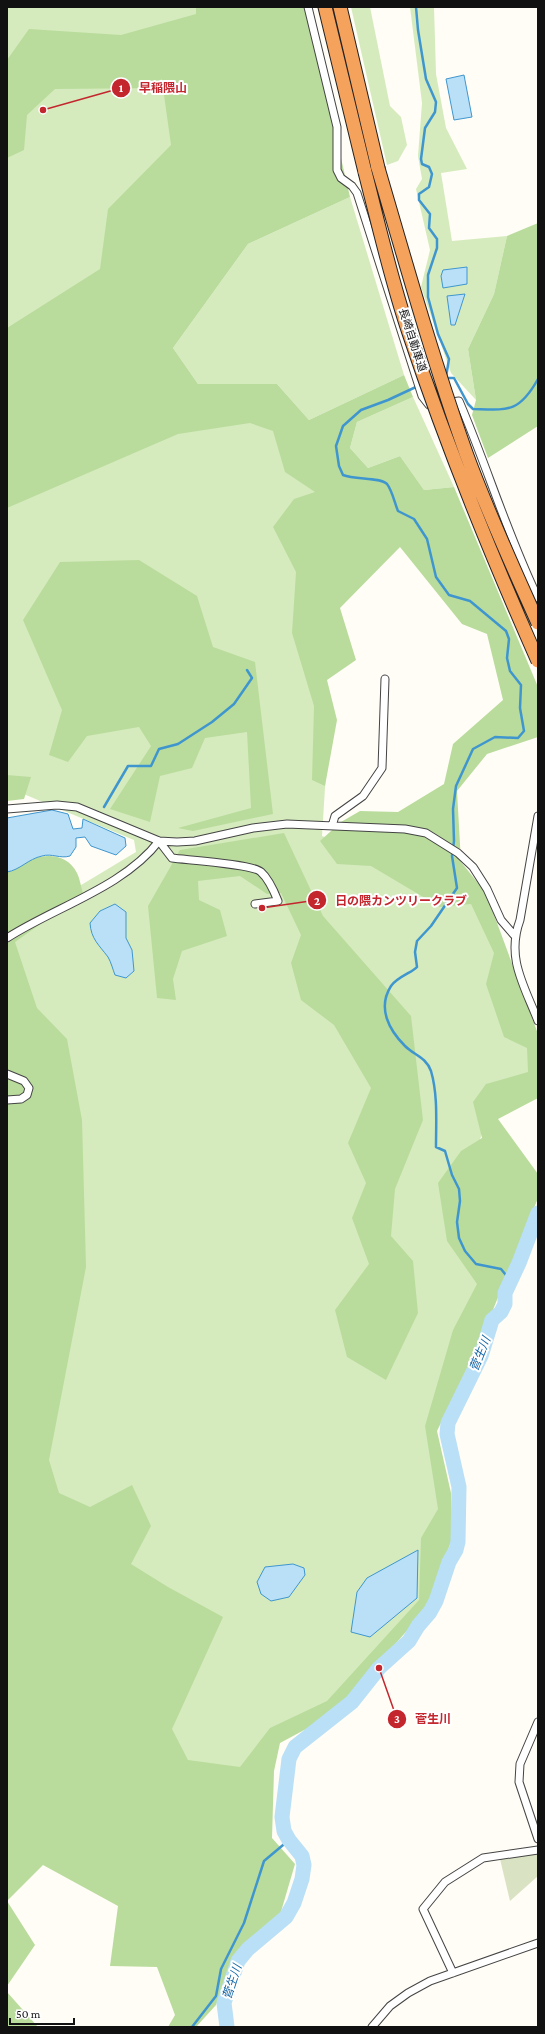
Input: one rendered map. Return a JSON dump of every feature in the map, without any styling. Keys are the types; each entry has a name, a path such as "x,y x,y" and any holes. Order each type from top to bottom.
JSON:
{"highway":[{"name":"長崎自動車道","path":"325,7 365,172 413,346 463,482 498,570 538,661"},
{"name":"長崎自動車道","path":"340,7 378,168 424,325 466,454 511,564 538,623"}],"street":[{"path":"308,7 337,127 337,170 341,178 352,186 357,193 415,380 422,396 429,405 459,401 482,457 505,522 537,592"},
{"path":"332,826 335,816 363,796 382,768 385,679"},
{"path":"7,809 56,805 77,807 159,841 196,841 270,825 405,829 426,833 448,845 473,867 487,888 501,920 514,935"},
{"path":"538,816 520,920 514,935 515,960 538,1021"},
{"path":"159,841 172,858 247,867 260,870 272,887 278,901 255,904"},
{"path":"7,938 114,879 148,855 159,841"},
{"path":"7,1074 24,1081 29,1088 27,1095 20,1099 7,1100"},
{"path":"538,1722 520,1764 519,1782 538,1839"},
{"path":"453,1973 423,1909 445,1882 483,1858 538,1850"},
{"path":"372,2027 390,2006 408,1992 430,1981 538,1943"}],"green space":[{"path":"7,7 206,7 140,390 270,408 321,487 310,641 330,707 322,836 474,890 538,1056 538,1082 486,1118 453,1239 483,1289 429,1423 444,1509 422,1603 332,1707 277,1733 254,1791 183,1789 131,1573 50,1498 8,943 13,926 136,852 134,840 14,790 7,790"},
{"path":"196,7 306,7 350,197 248,244 173,348 198,384 277,384 309,420 404,375 413,397 357,422 350,448 368,468 400,456 424,490 454,487 538,687 538,737 487,754 457,791 461,862 486,893 538,1034 538,1098 498,1119 538,1174 538,1198 478,1347 437,1431 451,1493 452,1539 426,1609 334,1714 280,1743 274,1771 272,1838 295,1864 280,1915 237,1951 216,2005 196,2027 168,2027 175,2015 157,1967 110,1966 118,1906 43,1865 7,1901 7,872 14,870 35,858 55,856 62,858 73,866 80,880 83,894 15,942 37,1008 67,1039 82,1120 86,1267 49,1460 59,1493 90,1507 132,1485 151,1526 131,1564 168,1587 223,1617 172,1729 188,1760 240,1767 270,1728 327,1701 419,1600 421,1538 438,1509 425,1426 453,1330 477,1284 447,1241 438,1183 461,1151 482,1138 473,1102 486,1084 528,1072 527,1048 504,1037 486,984 494,953 471,904 440,907 371,866 337,864 320,841 341,822 360,811 398,812 444,784 453,744 503,700 487,634 462,624 400,547 340,608 356,660 327,680 337,720 325,786 312,780 314,706 292,633 296,572 273,527 294,499 315,492 285,472 273,431 250,423 178,434 7,508 7,328 100,269 108,209 171,145 163,88 55,89 27,115 24,150 7,158 7,60 29,29 121,35 196,14"},
{"path":"351,7 370,7 390,106 401,117 407,145 398,161 387,165"},
{"path":"410,7 434,7 436,74 446,128 467,169 441,173 452,241 507,236 494,294 468,349 476,400 451,373 421,287 430,250 416,189 422,179 418,156 422,103"},
{"path":"350,197 404,375 309,420 277,384 198,384 173,348 248,244"},
{"path":"538,223 538,426 488,458 472,415 476,400 468,349 494,294 507,236"},
{"path":"413,397 454,487 424,490 400,456 368,468 350,448 357,422"},
{"path":"139,560 197,596 213,647 255,662 273,814 193,831 178,828 251,808 247,732 205,738 192,768 160,776 150,822 110,809 151,746 139,727 87,736 68,762 49,755 62,710 23,620 60,562"},
{"path":"7,775 31,777 24,799 7,801"},
{"path":"284,833 323,916 411,1016 423,1120 395,1189 391,1236 413,1261 418,1313 386,1380 347,1357 335,1310 369,1264 352,1218 366,1183 348,1143 371,1088 334,1025 301,1000 291,963 301,935 281,893 267,894 240,876 198,881 199,900 220,910 227,936 182,951 173,979 176,1000 157,998 148,906 180,850"},
{"path":"537,1854 538,1876 510,1901 500,1859"},
{"path":"7,1901 35,1945 7,1986"},
{"path":"7,1992 38,2027 7,2027"}],"water":[{"path":"464,75 472,117 454,120 446,79"},
{"path":"467,267 467,284 443,288 441,276 443,270"},
{"path":"465,294 455,325 451,325 447,296"},
{"path":"52,810 68,814 73,829 82,828 83,819 125,838 126,846 116,855 91,846 85,837 76,838 76,847 70,856 63,857 46,855 37,857 12,871 7,872 7,818"},
{"path":"115,904 126,912 126,938 132,950 134,971 126,978 115,975 108,957 96,942 90,923 100,911"},
{"path":"418,1550 417,1598 370,1637 351,1632 357,1592 367,1578"},
{"path":"293,1564 304,1568 305,1575 289,1597 271,1601 261,1594 257,1582 265,1567"}],"waterway":[{"path":"416,7 426,79 436,102 435,112 425,128 421,159 422,164 429,167 432,174 429,187 419,194 419,200 430,214 429,228 437,239 437,248 428,275 428,297 438,334 449,359 446,377"},
{"path":"444,378 454,378 468,404 473,409 495,410 512,407 518,404 525,398 538,379"},
{"path":"418,386 388,400 361,410 343,426 336,446 339,466 343,475 348,477 379,480 387,484 392,493 398,511 414,519 427,539 436,577 449,595 470,601 506,631 509,639 507,658 510,671 521,685 520,708 524,731 518,738 495,737 473,749 456,786 453,809 454,841 452,856 457,888 431,926 417,941 415,952 417,967 397,980 391,986 387,994 385,1010 390,1026 399,1040 408,1049 423,1059 431,1071 436,1099 436,1147 445,1151 452,1175 459,1189 460,1201 457,1222 459,1238 465,1251 476,1264 501,1269 510,1280"},
{"path":"104,807 128,766 151,766 159,749 178,744 212,722 234,704 252,678 247,670"},
{"name":"菅生川","path":"227,2027 224,2003 238,1961 248,1949 286,1917 294,1903 302,1879 304,1865 302,1856 289,1840 284,1831 282,1817 289,1759 295,1747 352,1702 379,1668 409,1641 436,1601 449,1562 456,1550 458,1542 459,1487 447,1434 448,1423 481,1356 492,1320 501,1312 505,1304 505,1293 519,1263 538,1213"},
{"path":"192,2027 216,1996 221,1969 244,1923 264,1861 289,1840"}],"place":[{"name":"早稲隈山","path":"43,110"},
{"name":"日の隈カンツリークラブ","path":"262,908"},
{"name":"菅生川","path":"379,1668"}]}
